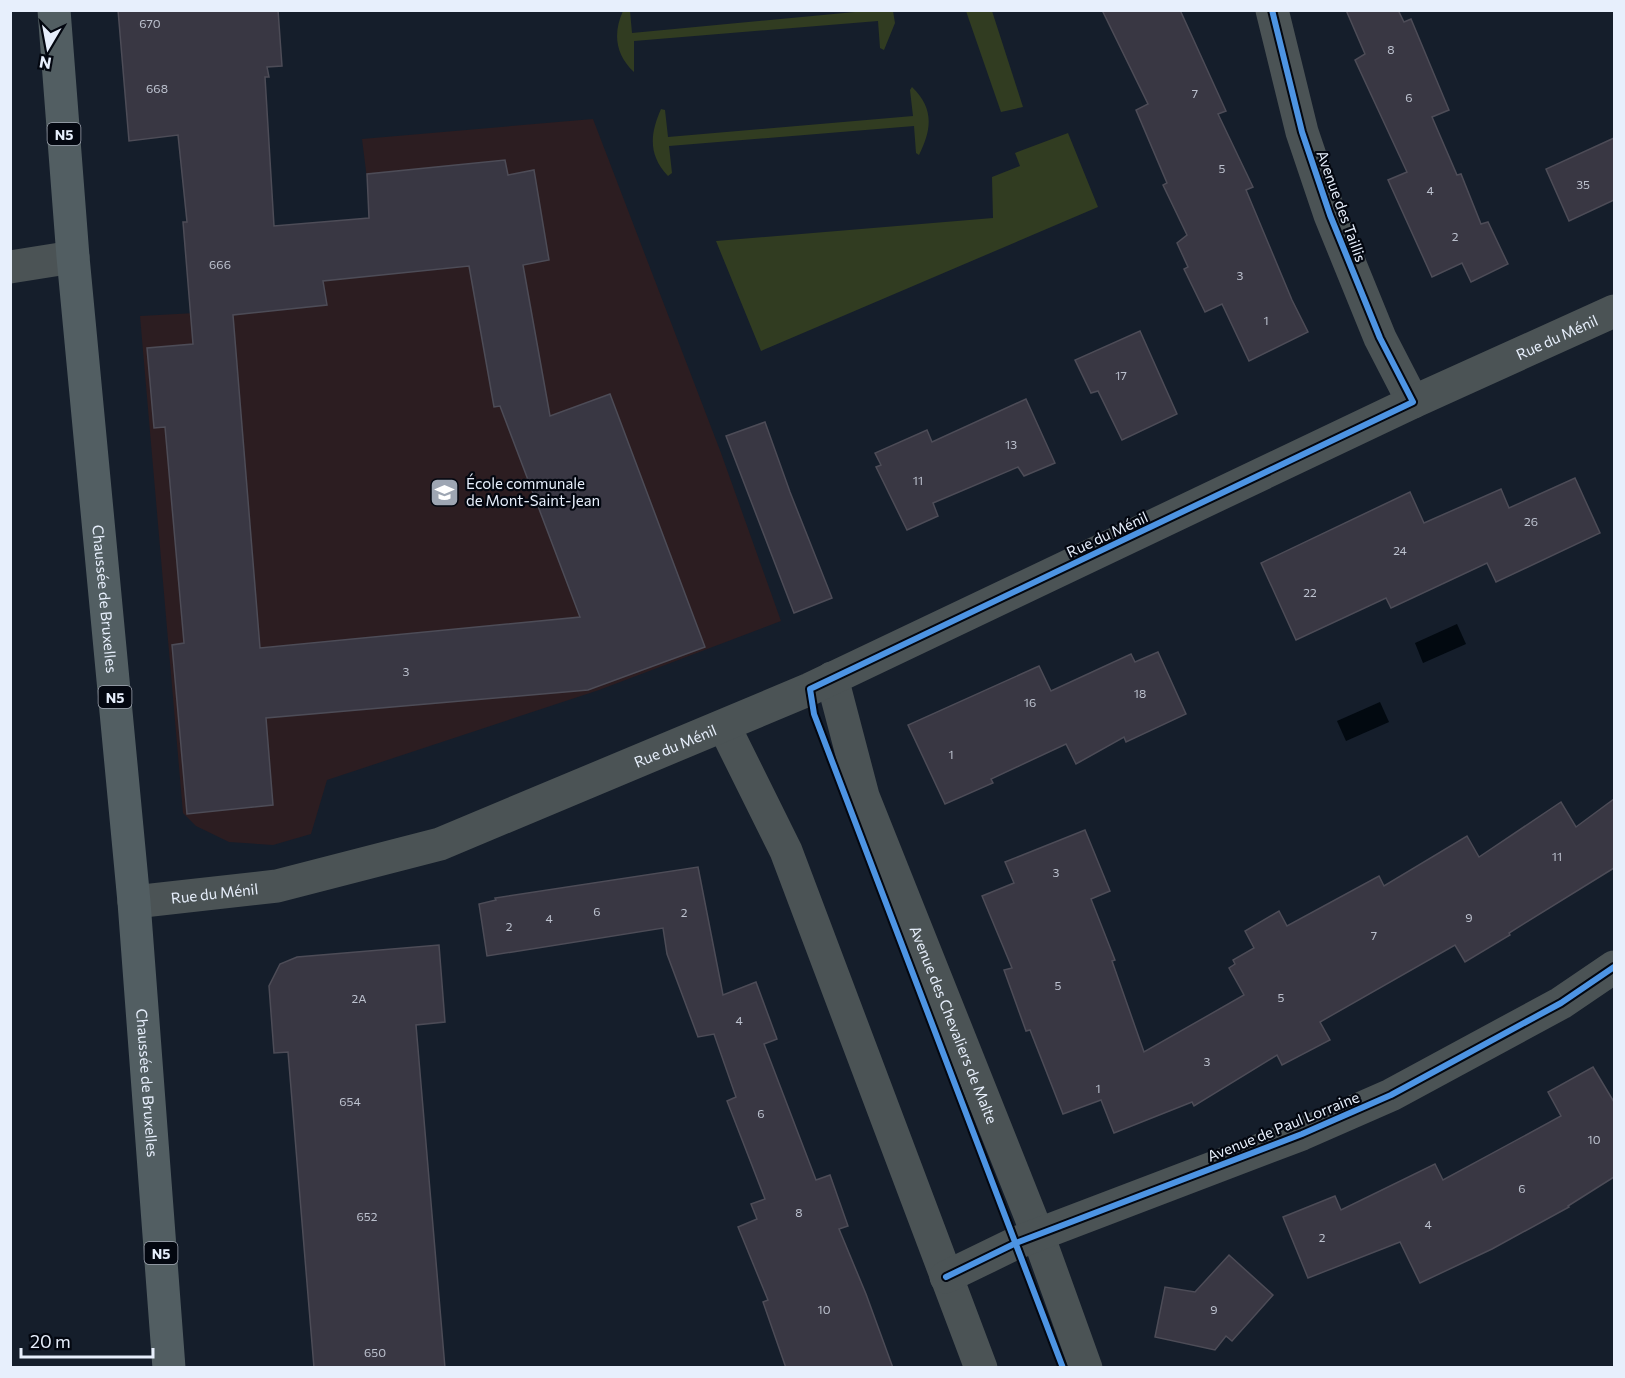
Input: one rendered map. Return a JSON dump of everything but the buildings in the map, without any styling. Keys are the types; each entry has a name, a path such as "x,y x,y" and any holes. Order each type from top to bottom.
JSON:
{"main road":[{"name":"Chaussée de Bruxelles","path":"54,10 73,257 134,902 170,1368"}],"street":[{"name":"Avenue des Taillis","path":"1272,10 1302,132 1330,215 1380,338 1413,402"},
{"path":"10,267 73,257"},
{"name":"Rue du Ménil","path":"134,902 277,886 440,844 724,726 832,678 1413,402 1614,311"},
{"name":"Avenue des Chevaliers de Malte","path":"832,678 863,796 1038,1235 1086,1368"},
{"path":"724,726 786,851 981,1368"},
{"name":"Avenue de Paul Lorraine","path":"946,1277 1016,1243 1302,1134 1391,1095 1561,1003 1614,967"}],"shaded area":[{"name":"École communale de Mont-Saint-Jean","path":"593,119 721,453 781,621 599,690 327,780 311,834 273,845 229,842 196,826 183,813 140,316 251,310 372,219 362,139"},
{"path":"1457,624 1466,644 1423,663 1415,643"},
{"path":"1380,702 1389,722 1346,741 1337,721"}],"green space":[{"path":"876,10 893,11 895,23 884,50 880,48 878,21 634,41 634,72 623,58 618,43 618,27 623,11 630,11 632,33"},
{"path":"966,11 992,11 1023,107 1001,112"},
{"path":"912,87 924,103 929,119 919,155 916,153 914,126 669,146 672,173 668,176 654,152 653,136 661,109 665,110 668,137 913,116 910,90"},
{"path":"1068,133 1098,207 761,351 716,241 993,218 992,177 1020,166 1015,153"}],"cycle path":[{"path":"1063,1368 814,714 810,689 1413,402 1380,338 1330,215 1302,132 1272,10"},
{"path":"946,1277 1016,1243 1302,1134 1391,1095 1561,1003 1614,967"}],"place":[{"name":"École communale de Mont-Saint-Jean","path":"445,492"}]}
